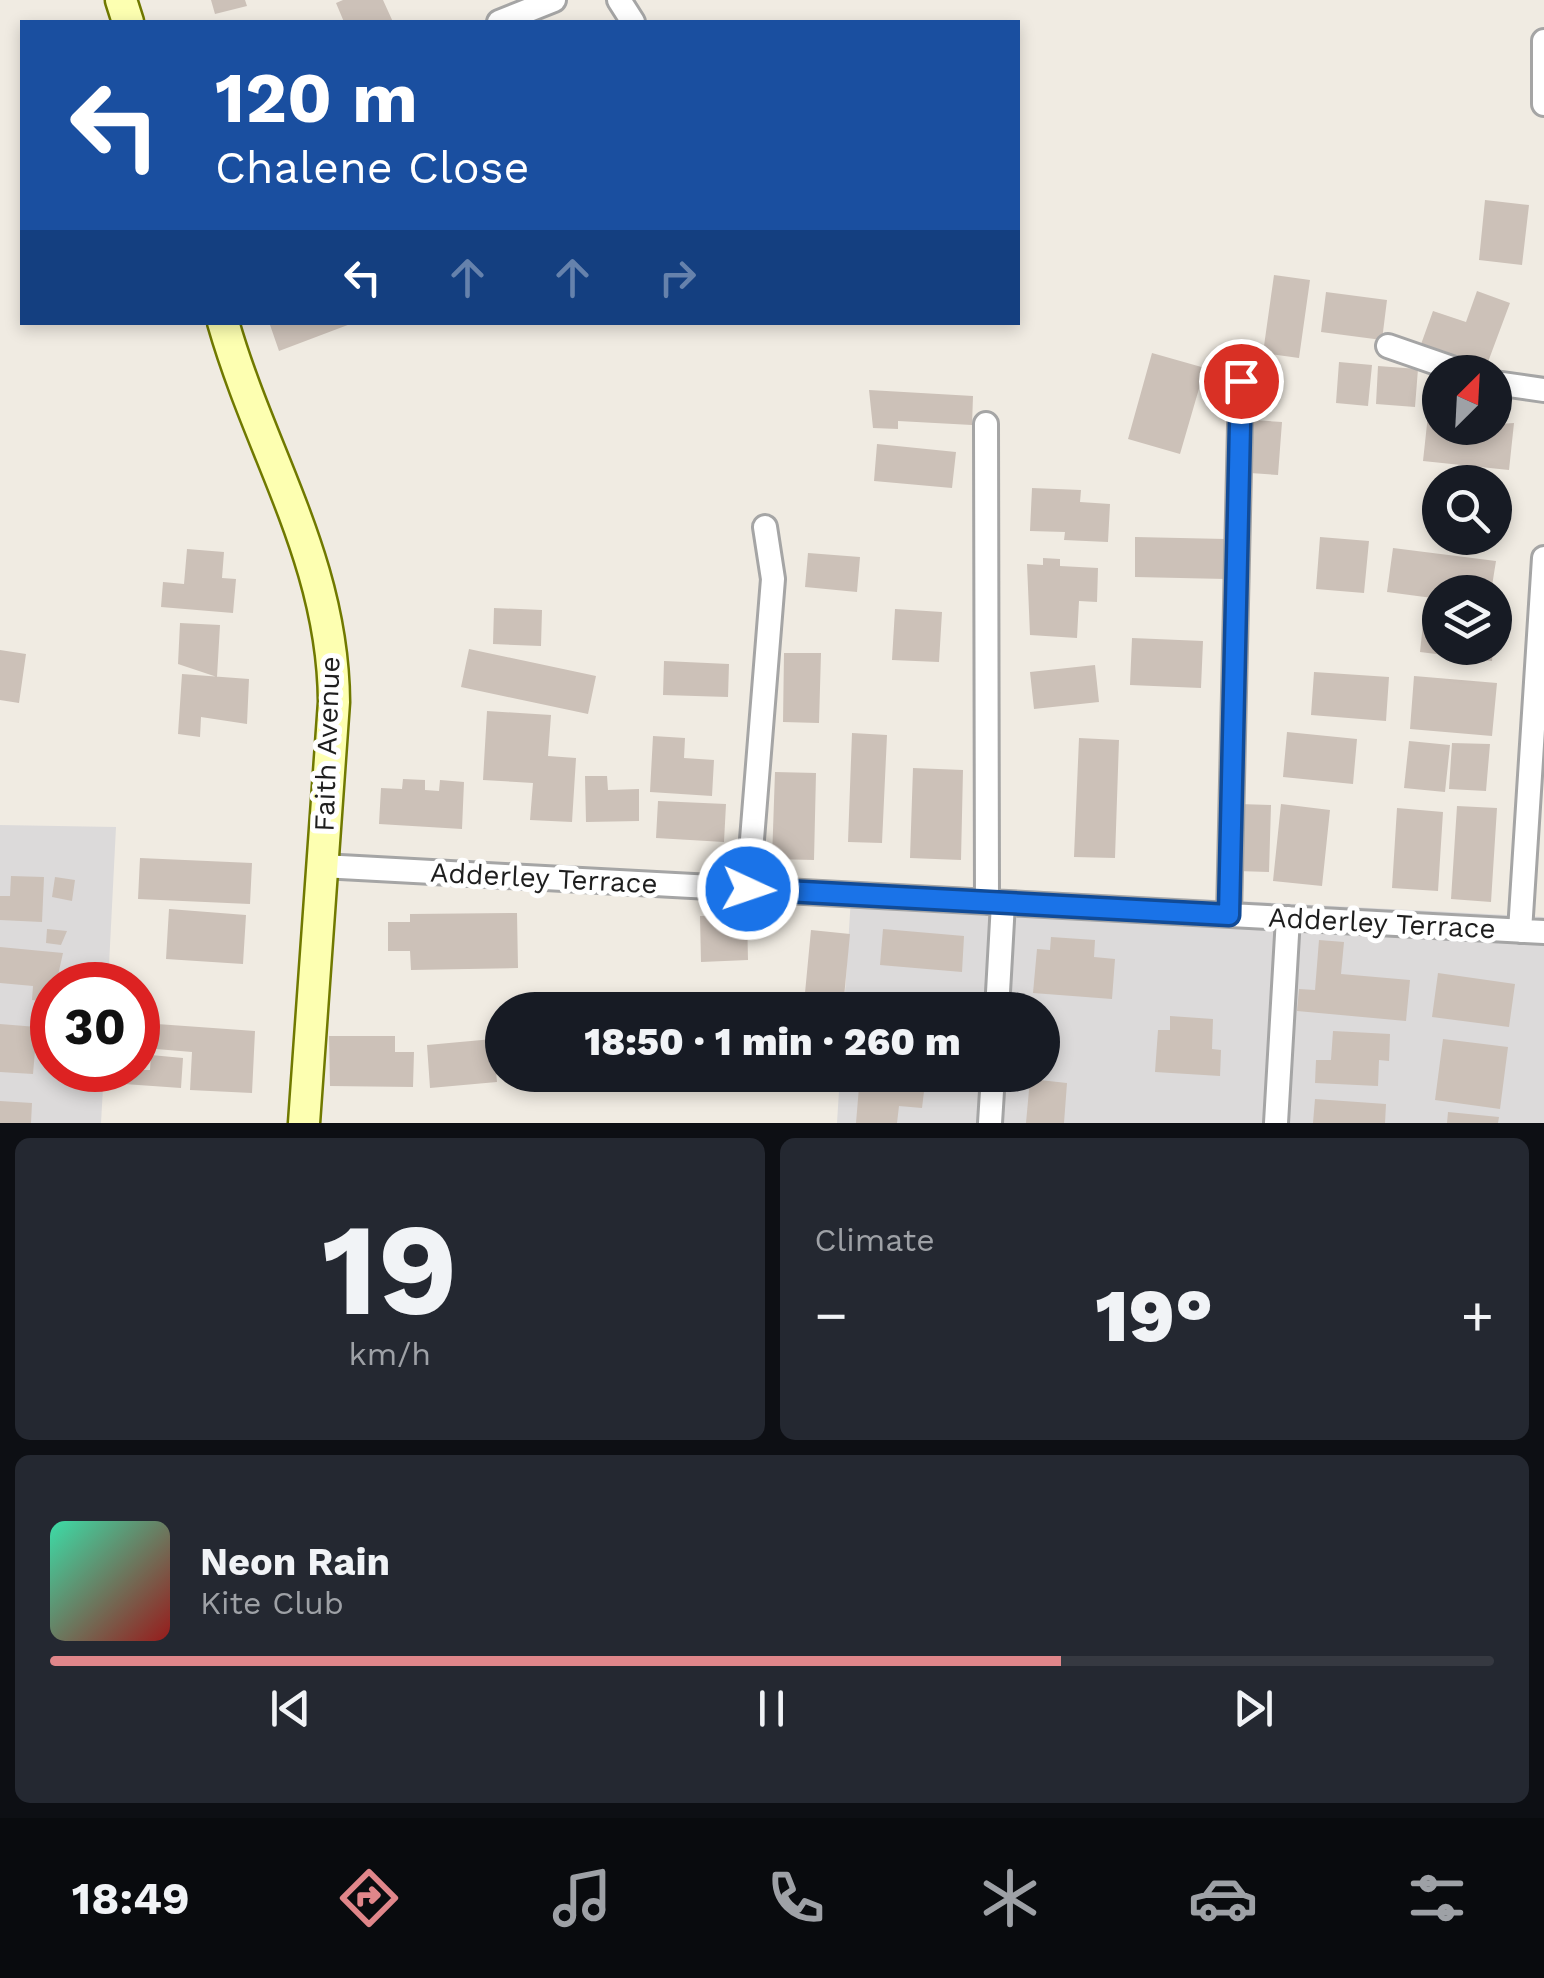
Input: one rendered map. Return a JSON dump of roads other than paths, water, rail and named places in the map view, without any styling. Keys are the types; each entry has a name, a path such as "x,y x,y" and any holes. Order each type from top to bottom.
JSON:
{"street":[{"path":"504,20 554,0"},
{"path":"1544,41 1544,104"},
{"name":"Faith Avenue","path":"223,325 248,401 307,544 327,608 334,702 304,1123"},
{"path":"1388,346 1422,358"},
{"path":"1229,915 1241,381"},
{"path":"1512,385 1544,390"},
{"path":"986,424 996,992"},
{"path":"748,889 772,578 764,527"},
{"path":"1532,931 1544,558"},
{"name":"Adderley Terrace","path":"322,866 1532,931"},
{"path":"1276,1123 1288,918"},
{"path":"990,1123 991,1092"}]}
